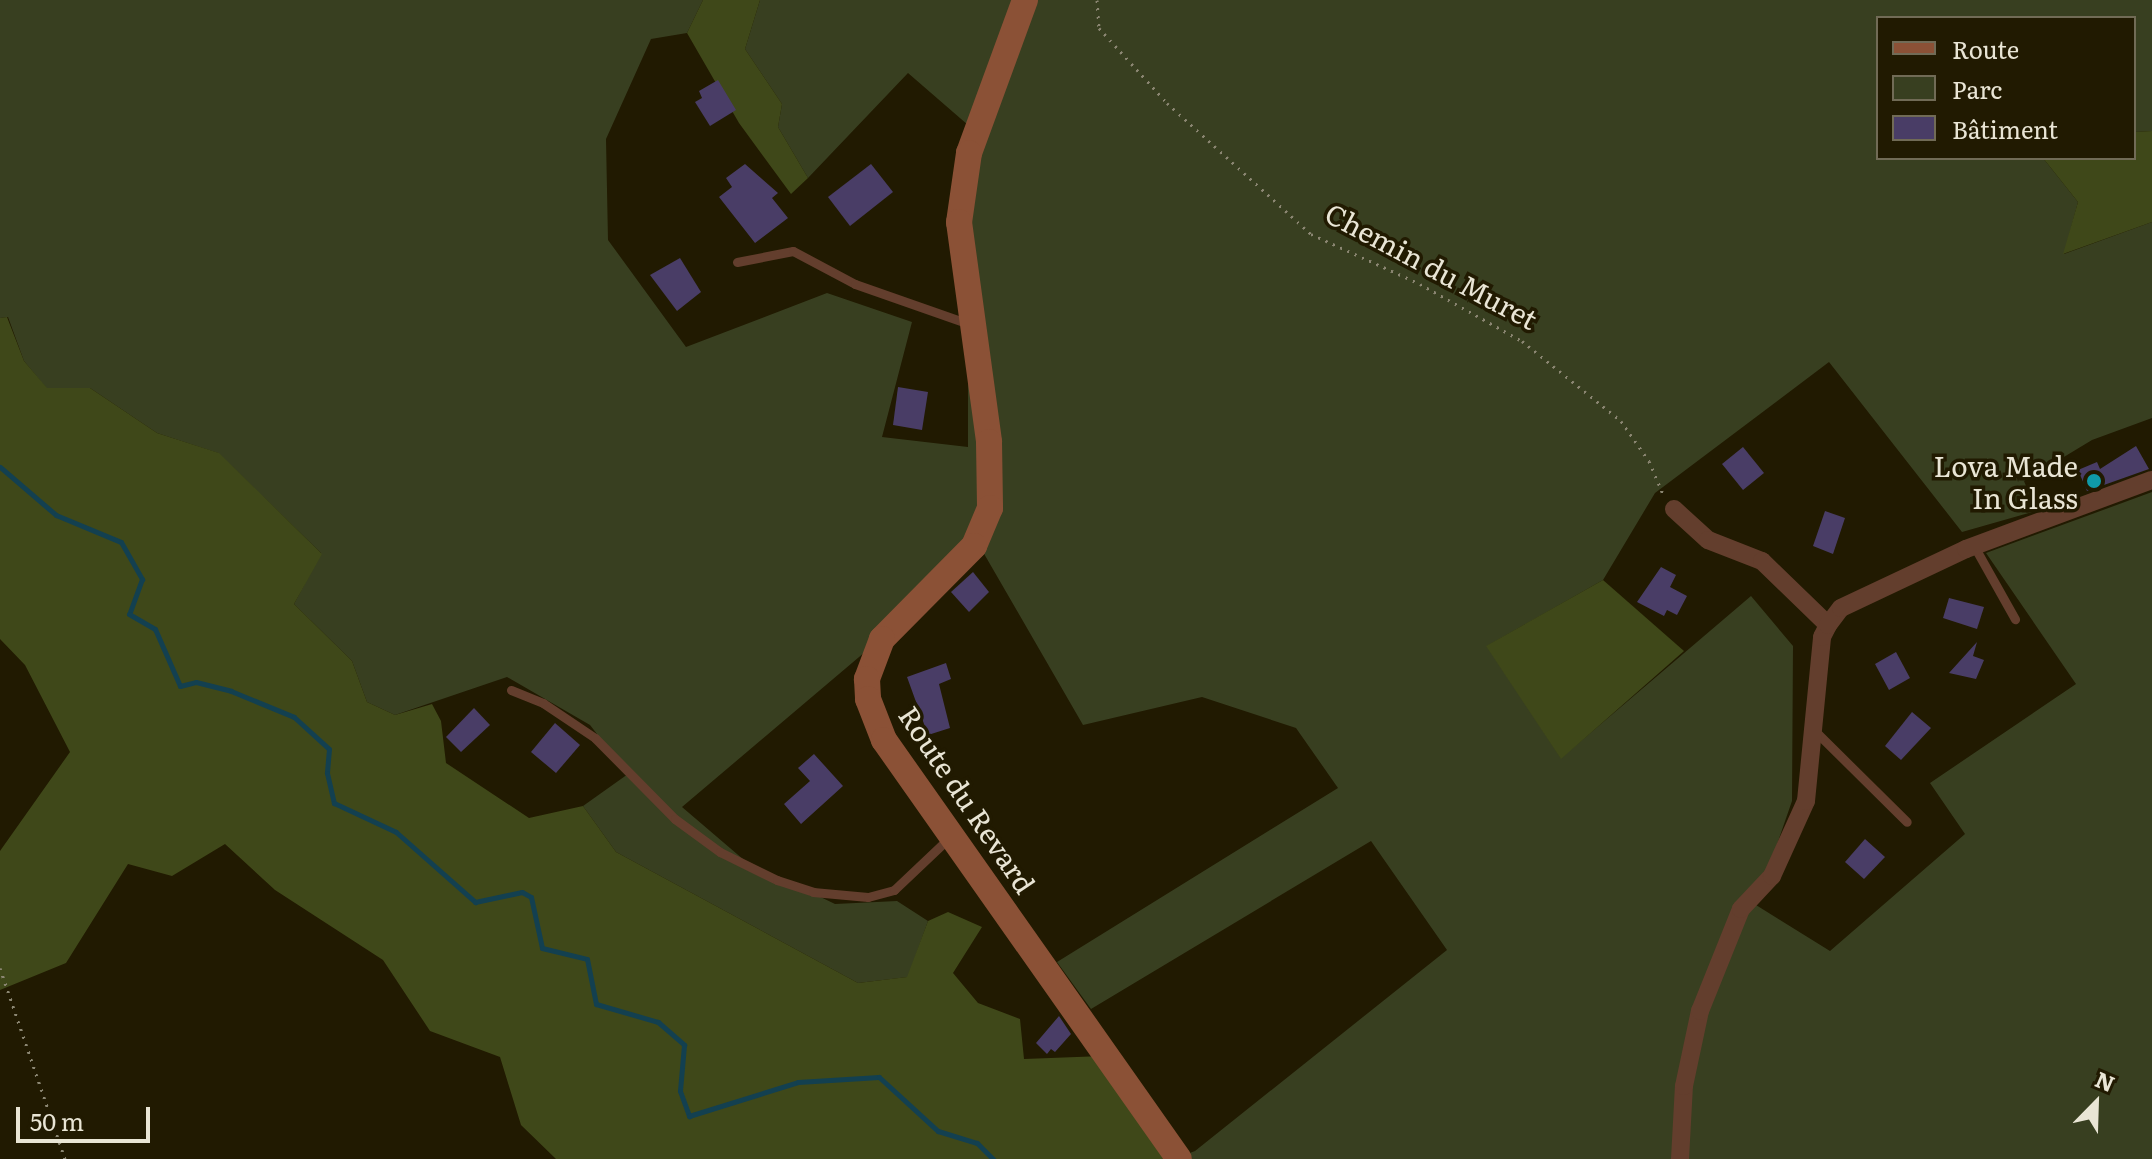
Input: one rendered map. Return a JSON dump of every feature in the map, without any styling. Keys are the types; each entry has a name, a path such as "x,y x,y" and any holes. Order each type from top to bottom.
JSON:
{"main road":[{"name":"Route du Revard","path":"1025,0 969,153 961,192 961,267 989,442 992,491 984,528 956,567 896,620 882,639 867,679 870,707 884,740 950,837 1179,1159"}],"street":[{"path":"1680,1159 1684,1086 1700,1011 1741,909 1772,876 1791,841 1806,801 1822,637 1828,625 1841,608 1974,546 2152,480"},
{"path":"1674,509 1708,540 1762,561 1828,625"}],"lane":[{"path":"737,262 793,251 855,284 971,324"},
{"path":"1974,546 2015,619"},
{"path":"511,690 543,703 595,738 675,819 720,852 813,892 868,897 894,890 950,837"},
{"path":"1815,731 1907,822"}],"path":[{"name":"Chemin du Muret","path":"1097,0 1099,28 1167,103 1311,234 1420,284 1522,341 1621,421 1649,461 1674,509"},
{"path":"0,968 65,1159"}],"green space":[{"path":"0,0 703,0 687,33 651,39 606,139 608,240 686,347 827,293 912,322 882,437 968,447 968,125 908,73 808,178 778,127 782,104 745,49 760,0 2152,0 2152,131 2136,132 2136,16 1876,16 1876,160 2045,160 2078,202 2064,254 2152,222 2152,418 2092,440 2024,481 2036,511 1962,532 1829,362 1655,493 1603,580 1487,646 1561,758 1751,596 1793,646 1792,801 1756,905 1830,951 1965,834 1930,783 2076,684 1986,553 2152,492 2152,1159 1174,1159 1195,1151 1447,950 1371,841 1091,1009 1057,962 1338,788 1296,728 1202,697 1083,725 983,552 682,807 744,860 835,904 897,901 928,921 908,977 858,983 616,852 583,806 628,774 590,725 507,677 395,715 367,702 352,661 294,604 321,553 218,453 157,433 90,388 47,389 24,361 8,317 0,318"},
{"path":"703,0 760,0 745,49 782,104 778,127 808,178 791,194 739,123 687,33"},
{"path":"2152,131 2152,222 2063,254 2078,202 2045,160 2136,160 2136,132"},
{"path":"7,317 24,361 47,388 90,388 157,433 219,453 322,554 294,604 352,661 367,702 395,715 432,704 441,721 446,763 529,818 583,806 616,852 858,983 907,977 928,921 948,912 982,927 953,973 978,1003 1020,1019 1024,1059 1103,1056 1174,1159 556,1159 521,1125 500,1057 430,1031 383,960 275,890 225,844 172,876 128,864 66,963 0,990 0,851 70,752 25,665 0,639 0,318"},
{"path":"1603,580 1684,651 1561,759 1486,646"}],"building":[{"path":"718,80 736,110 710,126 695,102 702,98 699,91"},
{"path":"745,164 778,193 772,198 788,218 755,243 719,197 732,187 726,178"},
{"path":"871,164 893,192 850,226 828,197"},
{"path":"680,258 701,292 677,311 650,275"},
{"path":"898,387 928,392 922,430 893,425"},
{"path":"2136,446 2149,469 2087,491 2078,470 2097,462 2100,469"},
{"path":"1743,447 1764,473 1743,490 1722,464"},
{"path":"1825,511 1845,518 1833,554 1813,546"},
{"path":"1661,567 1676,575 1670,587 1687,596 1677,615 1667,610 1664,616 1637,602"},
{"path":"973,572 989,592 969,612 951,592"},
{"path":"1949,598 1984,607 1977,629 1943,618"},
{"path":"1977,642 1973,656 1984,660 1976,679 1949,673"},
{"path":"1896,652 1910,678 1889,690 1875,664"},
{"path":"946,663 951,679 939,684 950,728 928,735 907,677"},
{"path":"474,708 490,725 461,752 446,737"},
{"path":"1912,712 1931,728 1901,760 1885,746"},
{"path":"555,723 580,745 556,773 531,752"},
{"path":"814,754 843,786 801,824 784,804 810,781 798,768"},
{"path":"1865,839 1885,857 1864,879 1845,862"},
{"path":"1059,1016 1071,1034 1055,1052 1051,1049 1047,1054 1036,1043"}],"waterway":[{"path":"0,467 56,515 121,542 142,579 129,614 155,629 180,686 196,682 231,691 294,717 329,749 327,773 334,803 396,832 475,902 522,892 531,897 542,948 587,959 596,1004 658,1022 684,1045 680,1091 689,1116 798,1082 879,1077 938,1131 977,1143 993,1159"}],"place":[{"name":"Lova Made In Glass","path":"2094,481"}]}
